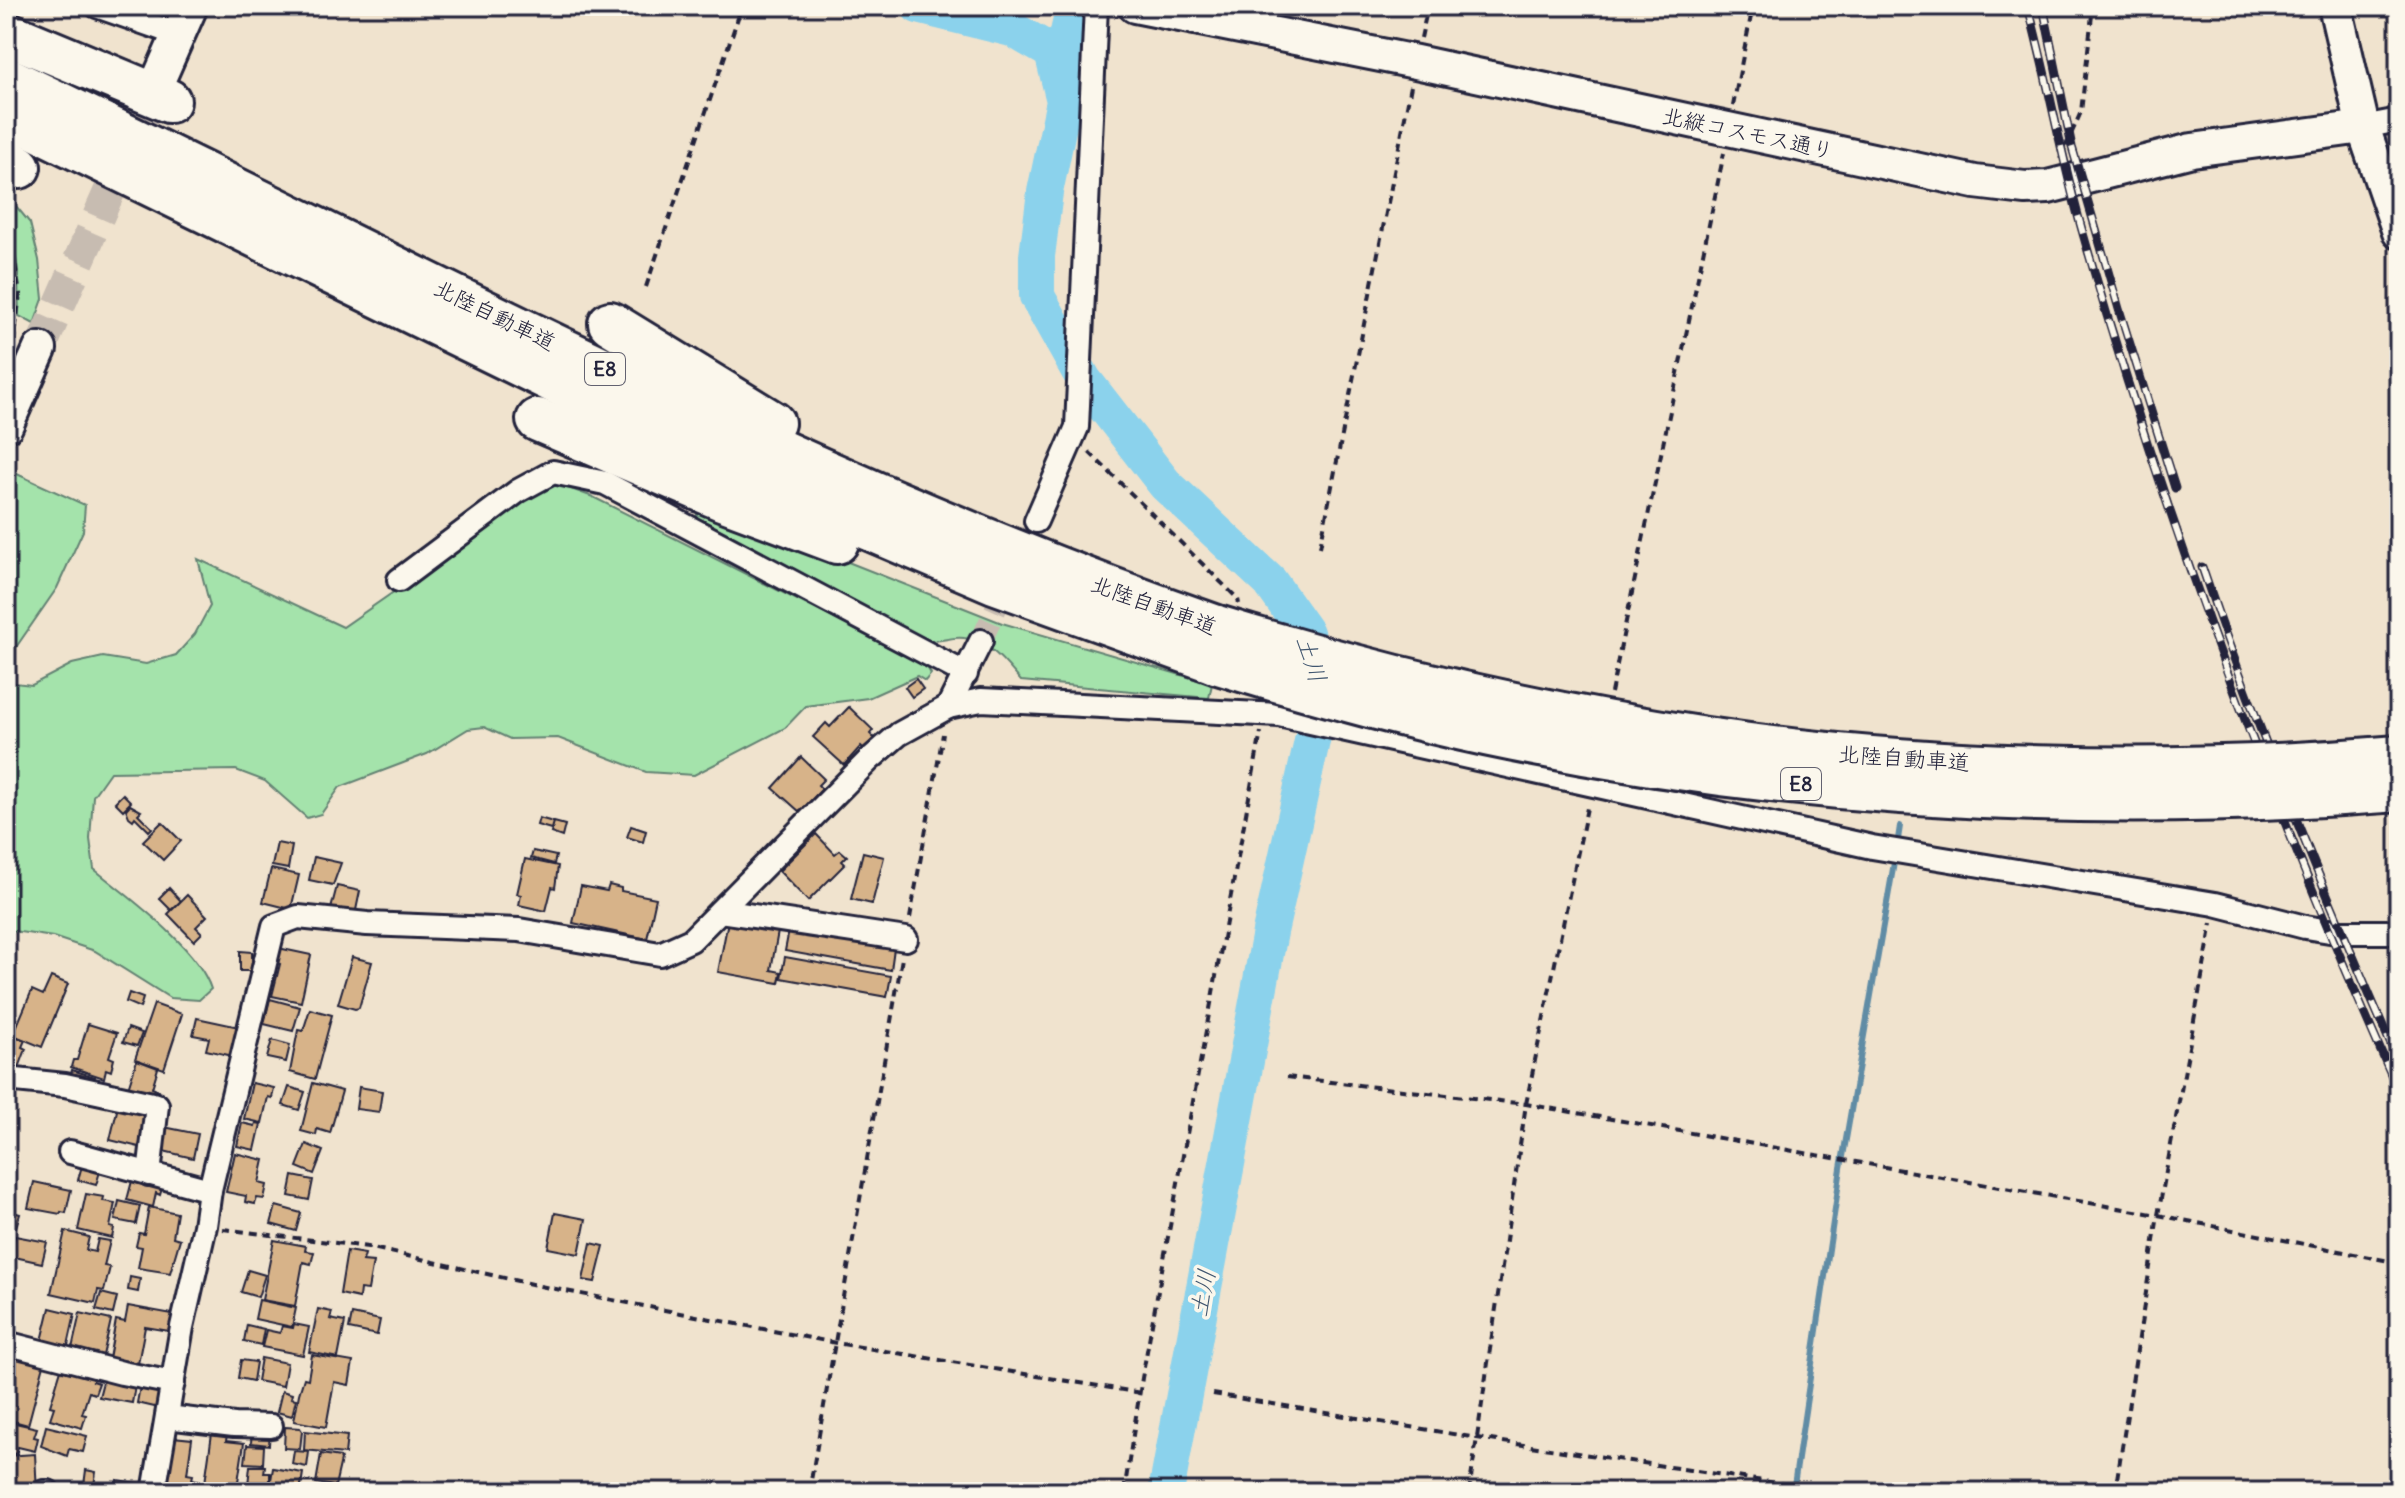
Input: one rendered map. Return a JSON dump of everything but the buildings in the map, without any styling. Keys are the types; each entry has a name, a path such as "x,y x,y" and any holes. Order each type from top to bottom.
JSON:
{"highway":[{"path":"6,33 164,91"},
{"name":"北陸自動車道","path":"6,78 621,377 829,475 982,540 1135,617"},
{"name":"北陸自動車道","path":"6,114 769,484 994,582 1135,617 1224,634 1517,706 1682,735 1810,751 1916,760 2128,768 2238,766 2399,757"},
{"path":"610,323 820,450 957,519 1135,617"},
{"path":"538,420 710,494 826,539 961,584 1135,617"},
{"name":"北陸自動車道","path":"1224,634 1397,714 1513,740 1705,773 1932,794 2128,800 2237,799 2399,790"}],"street":[{"path":"97,6 184,20 164,91"},
{"path":"1036,521 1075,431 1096,6"},
{"name":"北縦コスモス通り","path":"1135,6 1416,62 1975,182 2025,188 2048,187 2192,150 2363,127"},
{"path":"2335,6 2363,127 2399,232"},
{"path":"2363,127 2399,120"},
{"path":"6,426 27,345"},
{"path":"399,580 518,491 553,472 605,483 966,674"},
{"path":"948,707 981,641"},
{"path":"154,1492 210,1190 274,926 298,917 367,924 519,930 660,954 691,940 869,760 899,734 948,707 981,700 1272,714 1872,847 2215,904 2336,932 2399,932"},
{"path":"720,911 906,939"},
{"path":"6,1079 65,1085 157,1105 149,1174"},
{"path":"70,1152 210,1190"},
{"path":"6,1343 173,1383"},
{"path":"167,1417 271,1426"}],"path":[{"path":"646,287 742,6"},
{"path":"1320,547 1428,6"},
{"path":"1608,706 1753,6"},
{"path":"2048,187 2081,112 2093,6"},
{"path":"6,225 9,228 27,345"},
{"path":"1075,431 1238,599 1224,634"},
{"path":"809,1492 948,707"},
{"path":"1124,1492 1272,714"},
{"path":"1469,1492 1526,1104 1591,784"},
{"path":"2115,1492 2158,1215 2215,904"},
{"path":"1287,1077 1526,1104 2158,1215 2399,1263"},
{"path":"205,1226 368,1247 540,1286 836,1343 1141,1393"},
{"path":"1213,1394 1477,1438 1836,1492"}],"green space":[{"path":"6,194 30,223 39,260 43,299 34,324 19,316 18,270 12,235 6,223"},
{"path":"6,469 85,505 83,531 57,588 12,653 6,668"},
{"path":"552,482 593,497 926,665 931,674 925,681 917,676 868,698 806,706 785,728 694,775 646,772 558,738 510,739 484,727 468,729 427,754 340,787 321,814 307,818 265,781 236,770 110,772 93,796 90,839 94,869 177,940 192,956 211,989 199,1000 170,998 95,951 53,937 6,930 6,682 32,685 72,664 103,657 146,664 176,655 195,634 210,606 198,559 343,627"},
{"path":"699,503 1002,623 1212,684 1209,698 1021,681 981,643 964,638 933,641 919,638 696,520"}],"waterway":[{"name":"土川","path":"918,6 1012,29 1052,52 1064,101 1045,192 1037,256 1037,296 1084,380 1165,484 1270,582 1306,633 1323,691 1270,932 1166,1492"},
{"path":"1065,80 1067,37 1074,6"},
{"path":"1897,846 1900,826"},
{"path":"1793,1492 1841,1168 1895,857"}],"tunnel":[{"path":"40,349 158,81"},
{"path":"981,641 1036,521"}],"railway":[{"path":"2028,6 2082,230 2149,450 2186,559 2266,774 2399,1092"},
{"path":"2043,6 2072,147 2175,488"},
{"path":"2202,567 2295,817 2399,1063"}]}
